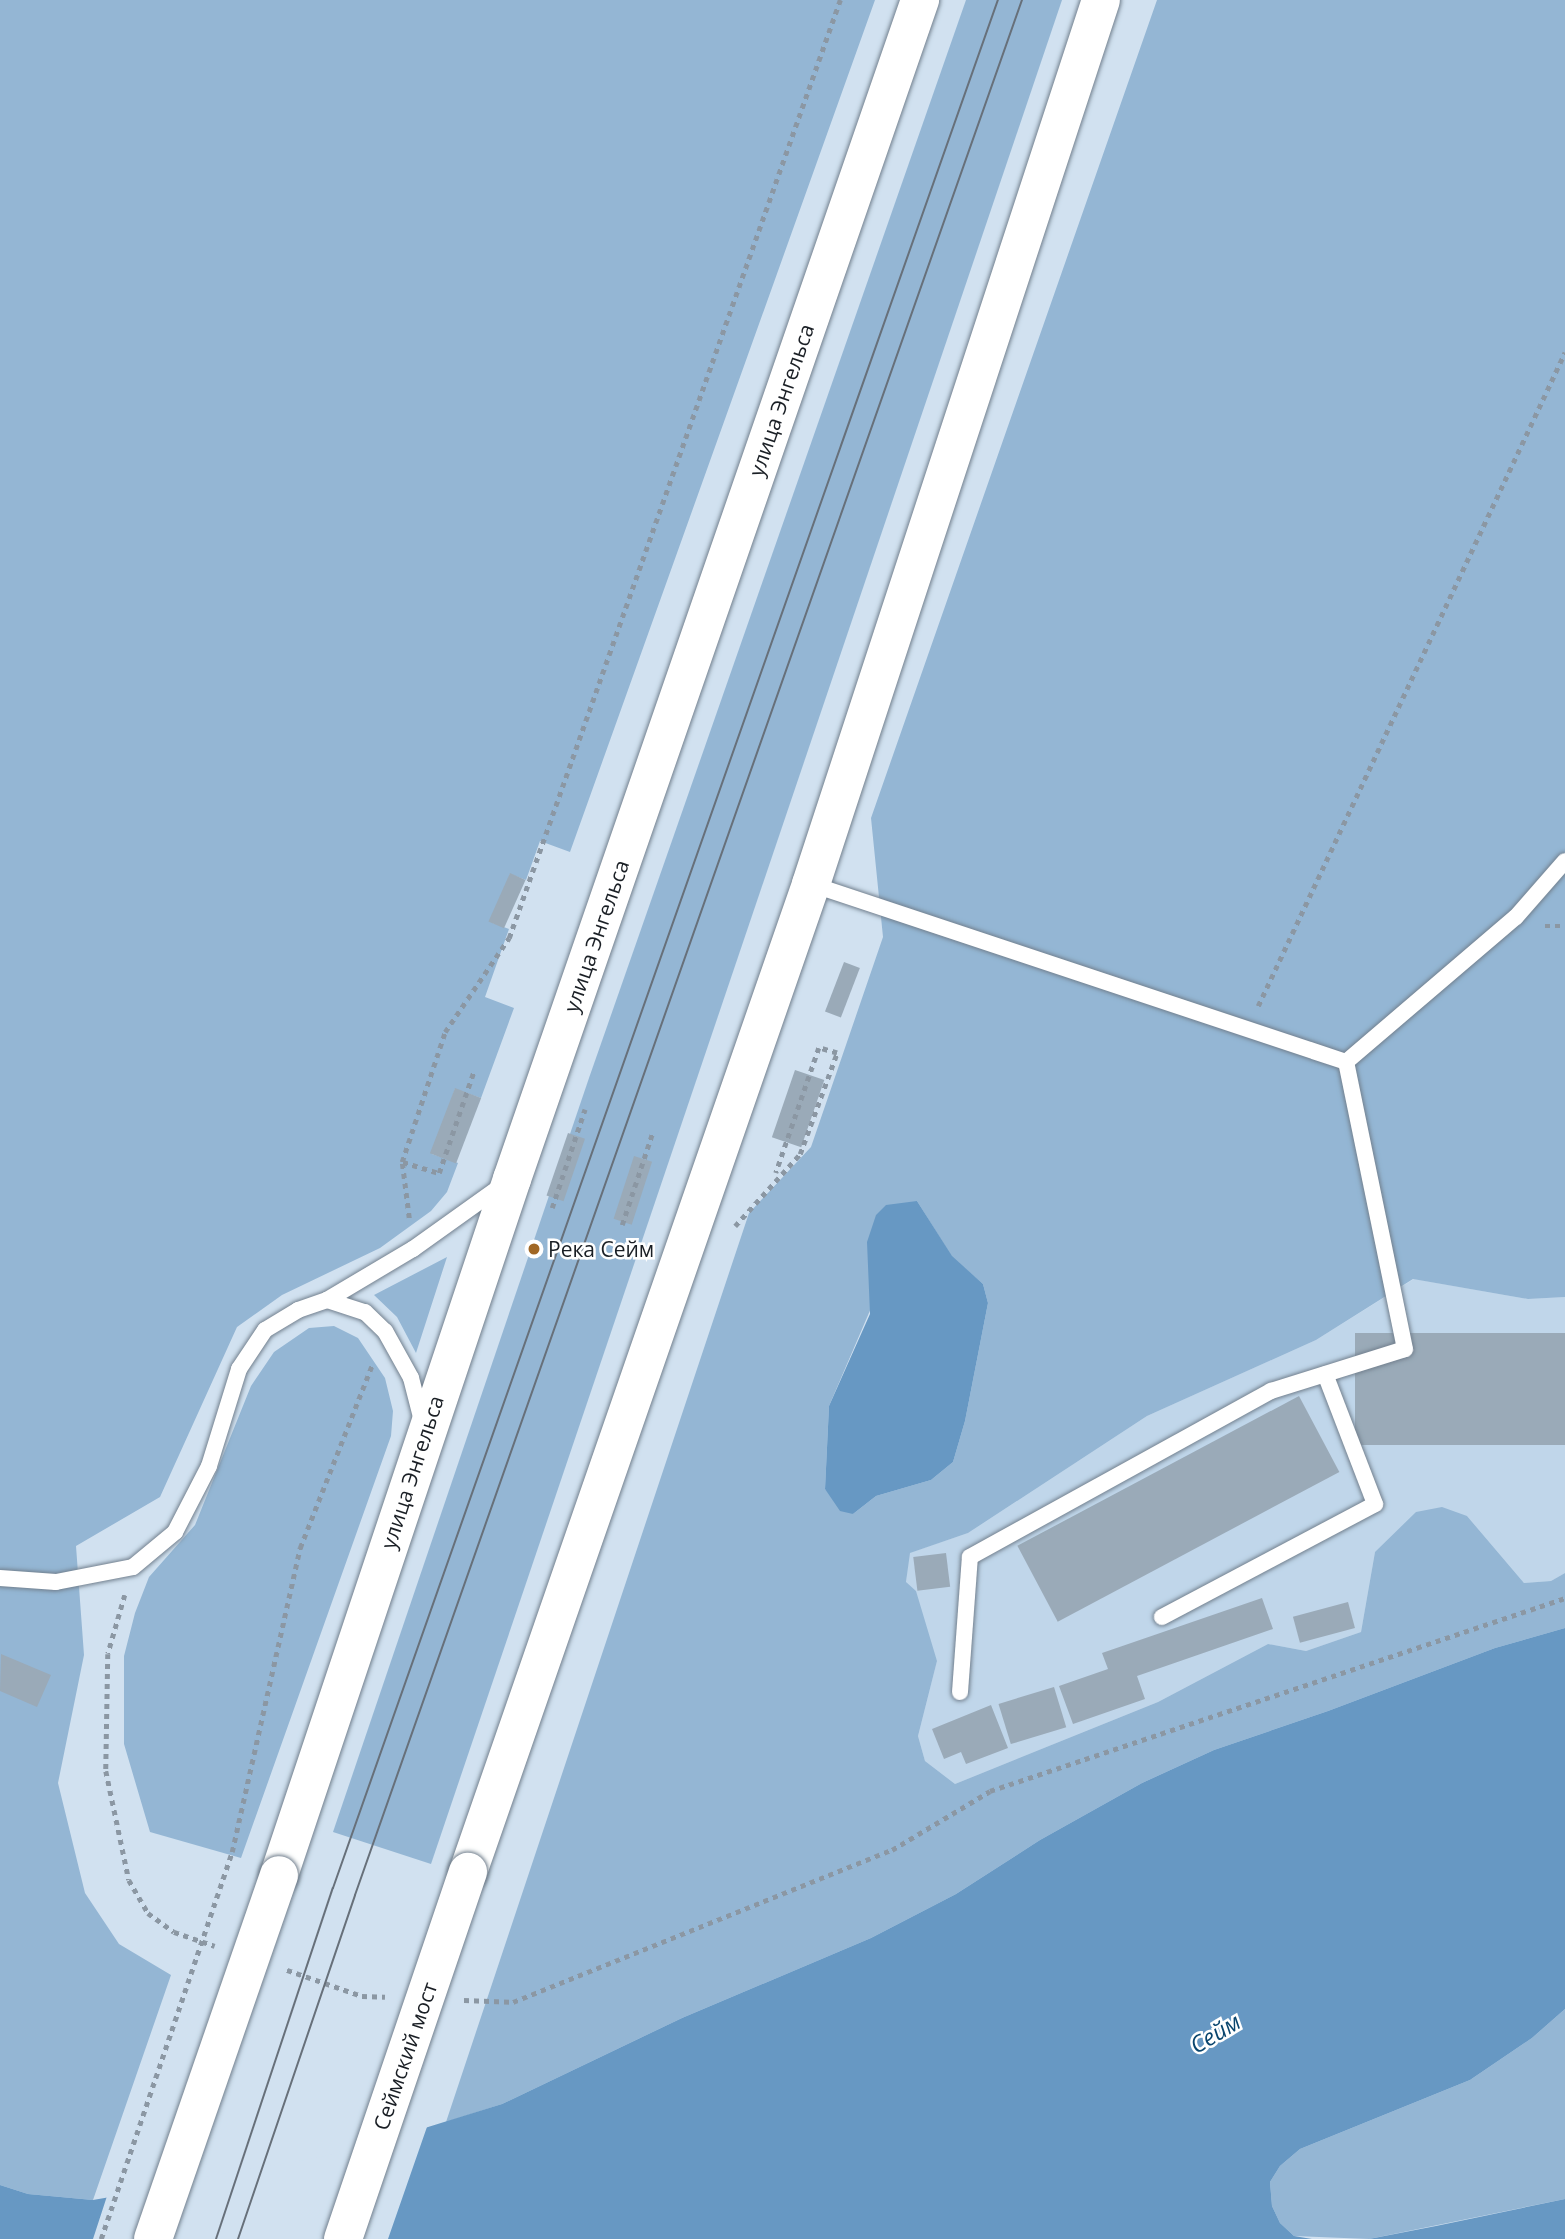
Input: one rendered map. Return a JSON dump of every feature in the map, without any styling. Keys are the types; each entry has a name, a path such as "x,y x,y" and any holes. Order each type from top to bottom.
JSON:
{"main road":[{"name":"улица Энгельса","path":"153,2239 279,1875 422,1440 920,0"},
{"path":"811,884 1101,0"},
{"name":"Сеймский мост","path":"343,2239 811,884"}],"lane":[{"path":"1346,1062 1516,917 1565,861"},
{"path":"811,884 1346,1062"},
{"path":"960,1692 970,1558 1271,1391 1405,1349 1346,1062"},
{"path":"0,1578 56,1582 133,1567 175,1532 209,1466 239,1369 265,1330 299,1310 327,1300 413,1249 512,1178"},
{"path":"327,1300 365,1312 386,1331 411,1378 421,1406 422,1440"},
{"path":"1162,1616 1375,1504 1325,1374"}],"path":[{"path":"413,1249 402,1162 444,1032 509,938 840,0"},
{"path":"1248,1029 1565,352"},
{"path":"731,1238 736,1225 800,1154 837,1053 819,1048 776,1173"},
{"path":"402,1162 439,1173 474,1071"},
{"path":"552,1208 585,1109"},
{"path":"622,1225 653,1131"},
{"path":"101,2239 232,1852 300,1548 386,1331"},
{"path":"133,1567 108,1654 106,1771 129,1881 148,1913 174,1932 224,1949"},
{"path":"458,2000 513,2002 892,1850 990,1791 1565,1598"},
{"path":"274,1966 362,1996 389,1997"}],"shaded area":[{"path":"0,0 875,0 570,852 540,841 526,880 510,874 493,923 509,929 485,997 514,1008 481,1098 455,1089 432,1154 458,1163 447,1192 431,1211 380,1248 282,1295 237,1327 160,1497 76,1546 84,1655 58,1783 85,1893 119,1944 171,1975 93,2200 28,2194 0,2185"},
{"path":"966,0 1062,0 431,1864 333,1832 589,1078"},
{"path":"1157,0 1565,0 1565,1297 1528,1299 1413,1279 1316,1340 1147,1416 968,1533 910,1553 906,1582 916,1591 937,1661 918,1736 925,1761 955,1784 1158,1702 1268,1644 1306,1651 1361,1632 1375,1552 1416,1512 1442,1507 1467,1516 1524,1583 1551,1581 1565,1573 1565,1628 1495,1648 1328,1711 1214,1750 1142,1783 1040,1840 956,1894 871,1938 682,2018 502,2104 446,2122 749,1213 811,1147 883,937 871,818","holes":["917,1201 952,1257 983,1284 988,1303 965,1421 953,1462 931,1480 876,1496 853,1514 825,1489 829,1406"]},
{"path":"447,1257 416,1353 397,1317 374,1295"},
{"path":"1414,1279 1528,1299 1565,1297 1565,1573 1551,1581 1524,1583 1467,1516 1375,1552 1361,1632 1306,1651 1268,1644 1158,1702 955,1784 925,1761 918,1736 937,1661 906,1583 909,1553 968,1533 1147,1416 1316,1340"},
{"path":"334,1326 358,1338 385,1378 393,1411 391,1436 241,1858 150,1832 124,1744 124,1656 135,1613 149,1577 195,1525 251,1386 274,1352 309,1328"},
{"path":"1565,2009 1565,2199 1369,2239 1294,2236 1280,2223 1272,2206 1270,2182 1280,2166 1300,2149 1470,2080 1532,2038"}],"water":[{"path":"917,1201 952,1256 983,1284 988,1303 965,1421 953,1462 931,1480 876,1496 853,1514 840,1511 825,1489 829,1406 870,1314 867,1242 876,1215 886,1205"},
{"name":"Сейм","path":"1565,1628 1565,2009 1532,2038 1470,2080 1300,2149 1280,2166 1270,2182 1272,2206 1280,2223 1294,2236 1312,2239 0,2239 0,2185 28,2194 93,2200 322,2160 502,2104 682,2018 871,1938 956,1894 1040,1840 1142,1783 1214,1750 1328,1711 1495,1648"},
{"path":"1565,2199 1565,2239 1369,2239 1436,2226"}],"pier":[{"path":"428,2124 388,2239 93,2239 108,2193 322,2157"}],"building":[{"path":"510,873 526,880 504,928 488,921"},
{"path":"844,962 860,968 841,1018 825,1011"},
{"path":"795,1070 824,1080 801,1147 772,1137"},
{"path":"455,1088 481,1098 456,1163 430,1153"},
{"path":"568,1133 585,1139 564,1201 547,1195"},
{"path":"634,1156 652,1162 632,1225 614,1219"},
{"path":"1355,1333 1565,1333 1565,1445 1355,1445"},
{"path":"1299,1396 1339,1472 1058,1622 1017,1546"},
{"path":"946,1553 950,1587 917,1591 913,1557"},
{"path":"1262,1598 1273,1629 1137,1676 1145,1699 1073,1724 1059,1686 1108,1669 1102,1653"},
{"path":"1348,1602 1355,1628 1300,1643 1293,1617"},
{"path":"1,1654 51,1675 37,1707 0,1691"},
{"path":"1054,1687 1066,1727 1011,1744 999,1704"},
{"path":"991,1705 1008,1748 966,1764 961,1752 944,1759 932,1729"}],"tram line":[{"path":"216,2239 333,1888 998,0"},
{"path":"238,2239 355,1895 1022,0"}],"place":[{"name":"Река Сейм","path":"534,1249"}]}
